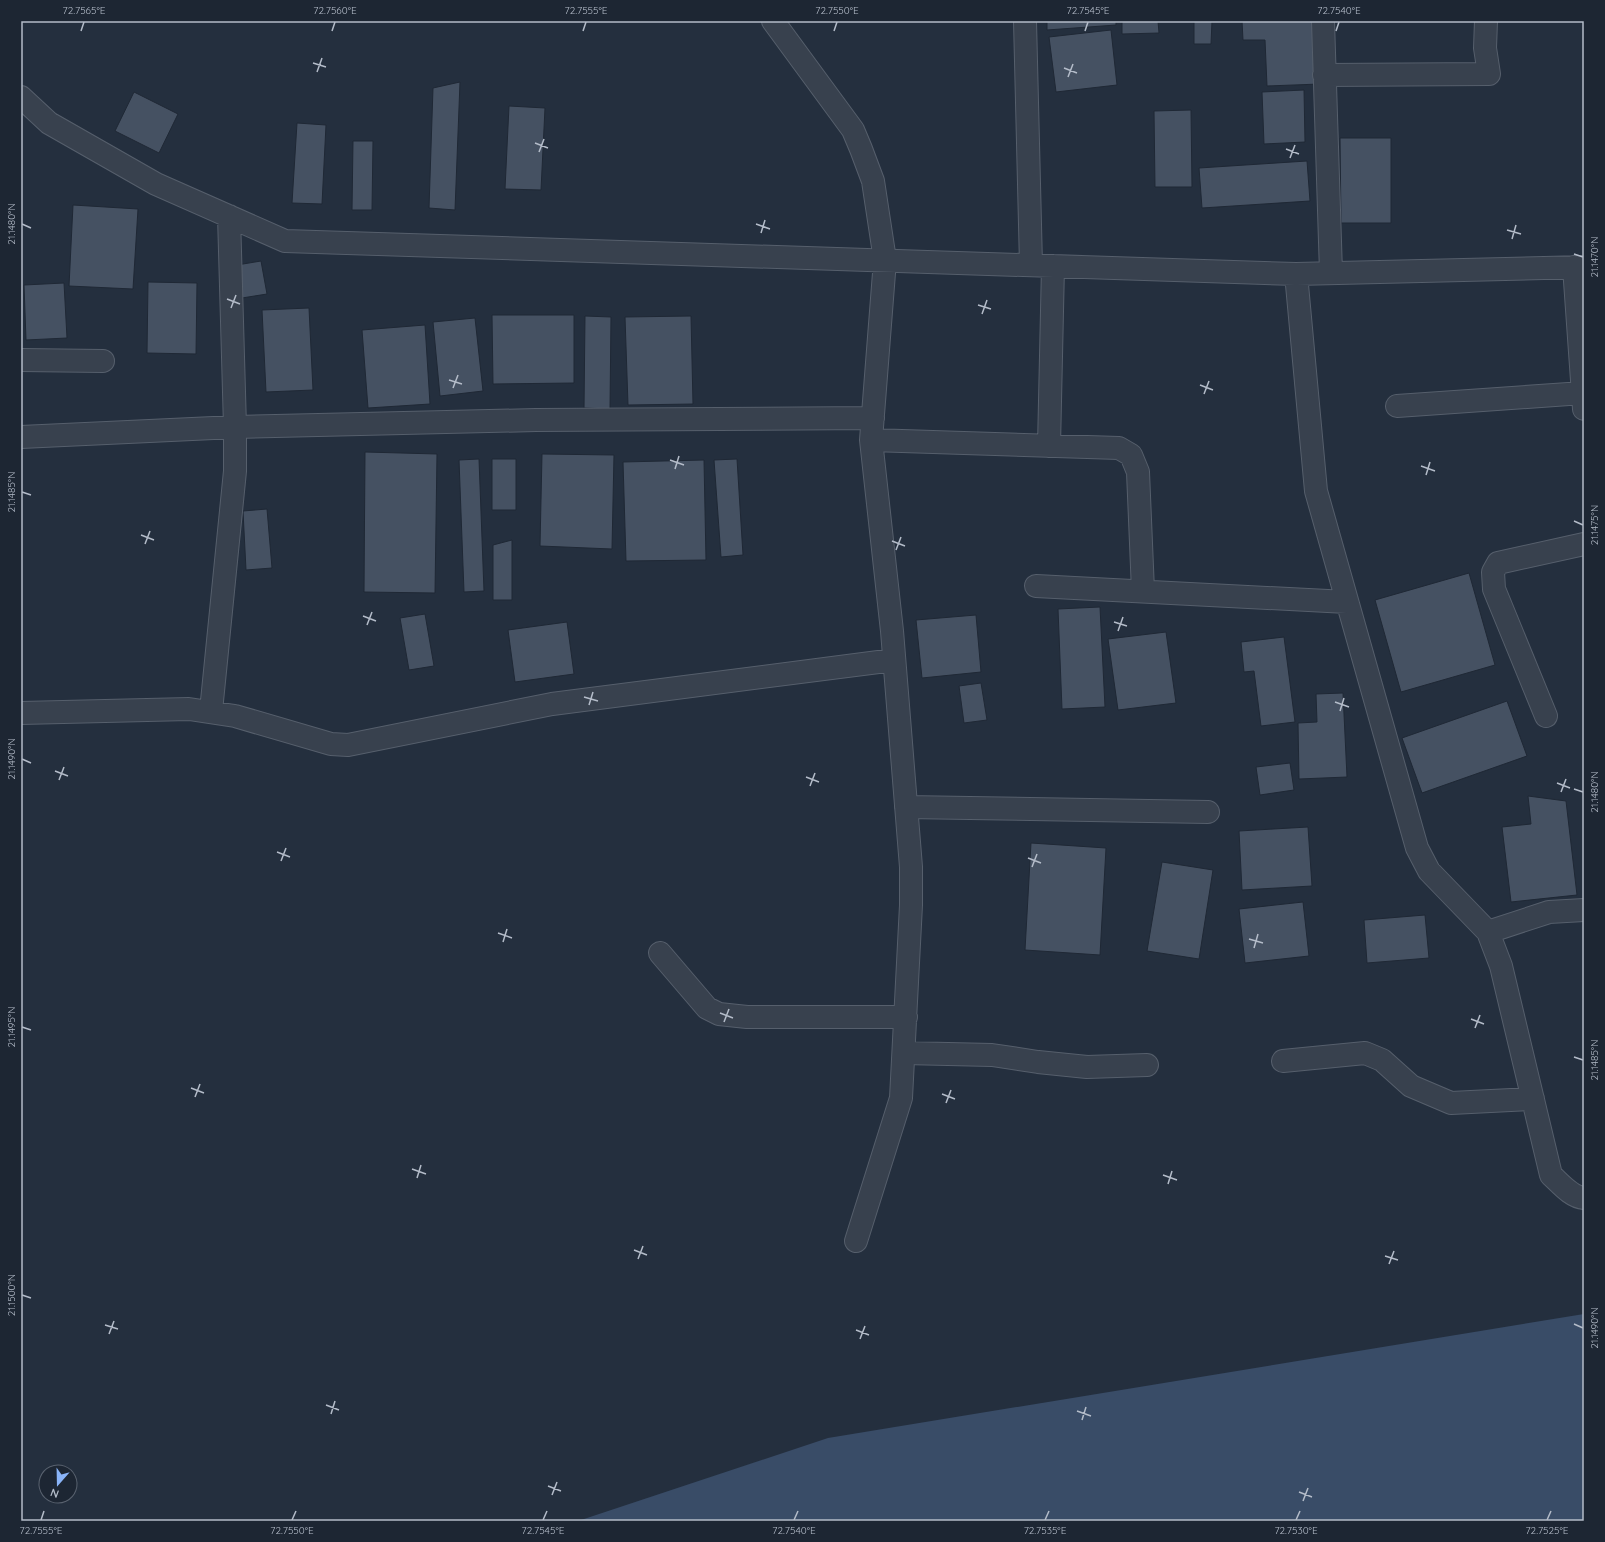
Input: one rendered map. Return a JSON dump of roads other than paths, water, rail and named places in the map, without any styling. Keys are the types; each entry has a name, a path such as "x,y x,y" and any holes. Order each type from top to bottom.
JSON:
{"street":[{"path":"773,21 853,130 873,181 885,260 871,440 894,660 911,867 911,890 901,1098 856,1241"},
{"path":"1025,21 1031,265"},
{"path":"1323,21 1332,273"},
{"path":"1324,75 1489,74 1486,48 1486,21"},
{"path":"21,97 49,123 156,184 285,241 1296,274 1579,267 1583,401 1397,406"},
{"path":"211,712 235,471 235,427 228,216"},
{"path":"1049,446 1053,266"},
{"path":"1296,274 1316,491 1417,848 1428,871 1488,932 1501,966 1551,1175 1565,1188 1579,1197 1584,1198"},
{"path":"21,360 103,361"},
{"path":"21,437 235,427 536,420 873,418"},
{"path":"871,440 1119,448 1131,455 1138,472 1143,591"},
{"path":"1546,716 1494,589 1493,572 1498,563 1584,544"},
{"path":"1036,586 1347,602"},
{"path":"21,713 189,709 235,716 331,744 348,745 552,704 894,660"},
{"path":"906,807 1208,812"},
{"path":"1488,932 1549,912 1584,910"},
{"path":"660,953 707,1008 719,1014 747,1017 906,1017"},
{"path":"904,1053 992,1055 1087,1067 1148,1065"},
{"path":"1284,1061 1365,1053 1382,1060 1411,1086 1451,1103 1533,1098"}],"water":[{"path":"1584,1314 1584,1521 578,1521 828,1438"}]}
